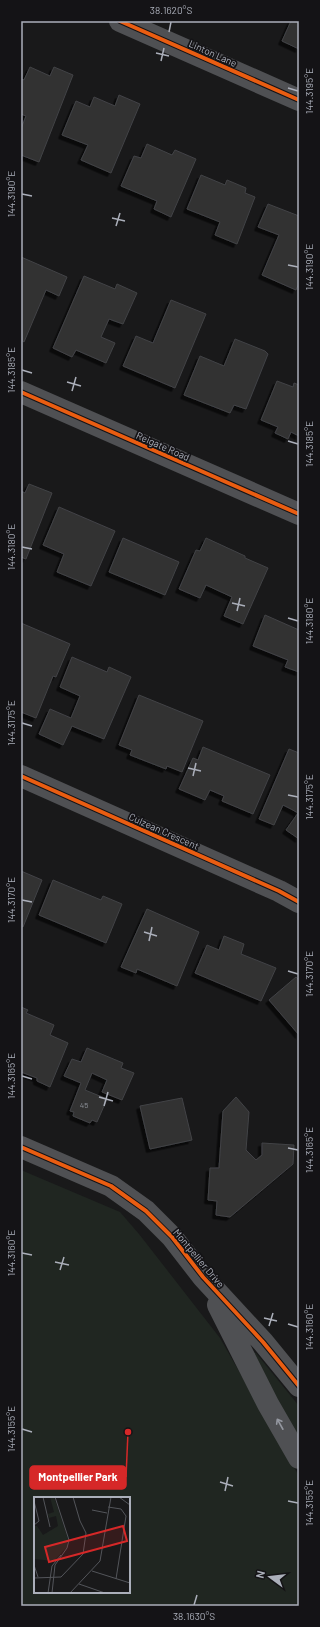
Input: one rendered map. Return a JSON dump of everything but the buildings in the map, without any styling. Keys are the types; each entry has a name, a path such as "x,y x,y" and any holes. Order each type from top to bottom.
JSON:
{"street":[{"name":"Linton Lane","path":"120,21 299,100"},
{"name":"Reigate Road","path":"21,392 299,514"},
{"name":"Culzean Crescent","path":"21,776 279,890 299,902"},
{"name":"Montpellier Drive","path":"21,1148 111,1186 146,1211 172,1237 203,1277 263,1342 299,1386"},
{"name":"Montpellier Drive","path":"203,1277 268,1404 299,1458"}],"shaded area":[{"path":"21,1170 120,1212 139,1234 220,1338 299,1476 299,1606 21,1606"},
{"path":"252,1352 256,1353 299,1406 299,1438 251,1355"}],"cycle path":[{"path":"120,21 299,100"},
{"path":"21,392 299,514"},
{"path":"21,776 279,891 299,902"},
{"path":"21,1147 111,1186 146,1211 172,1237 203,1277 263,1342 299,1386"}],"place":[{"name":"Montpellier Park","path":"128,1432"}]}
